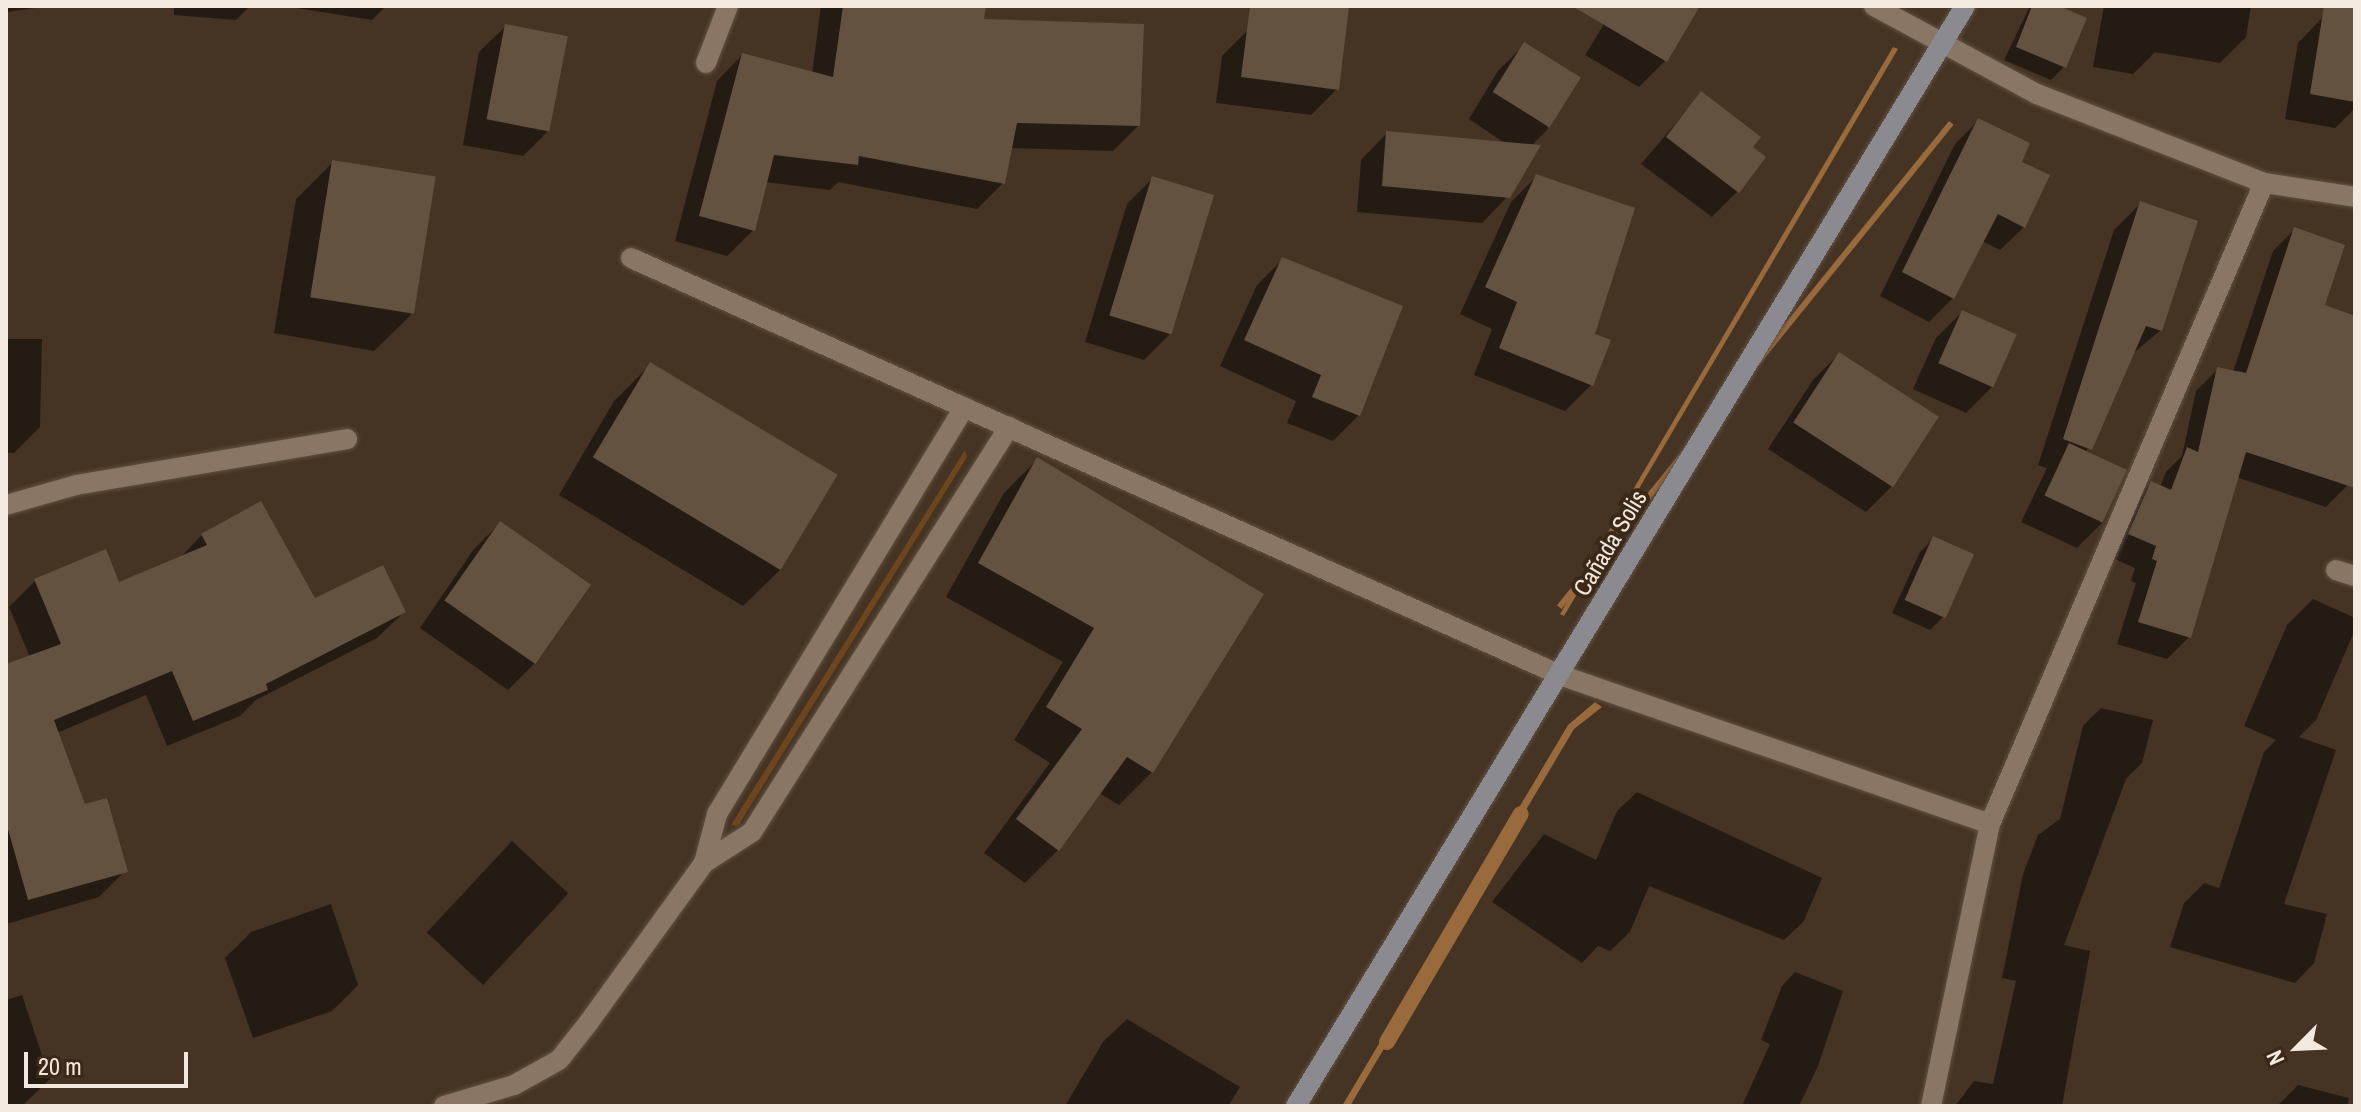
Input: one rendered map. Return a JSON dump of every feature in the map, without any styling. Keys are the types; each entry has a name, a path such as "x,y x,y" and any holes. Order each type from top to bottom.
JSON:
{"street":[{"path":"706,63 728,6"},
{"path":"1874,6 2037,94 2264,183 2355,197"},
{"name":"Cañada Solis","path":"1296,1106 1947,43 1965,6"},
{"path":"1931,1106 1990,824 2264,183"},
{"path":"631,258 1560,675 1990,824"},
{"path":"704,863 717,814 964,407"},
{"path":"444,1106 514,1085 559,1060 704,863 752,832 1009,427"},
{"path":"6,505 76,485 347,439"}],"shaded area":[{"path":"1893,47 1898,49 1564,616 1560,614"},
{"path":"1949,121 1954,125 1562,609 1557,605"},
{"path":"965,450 967,457 738,826 731,825"},
{"path":"1595,702 1602,707 1574,729 1350,1106 1342,1106 1568,725"}],"building":[{"path":"843,6 986,6 984,19 1144,24 1140,126 1017,123 1005,184 859,156 858,165 774,155 755,231 699,216 742,53 833,77"},
{"path":"1250,6 1349,6 1339,90 1241,77"},
{"path":"1572,6 1700,6 1667,62"},
{"path":"2032,6 2059,6 2087,18 2066,68 2016,47"},
{"path":"2324,6 2355,6 2355,102 2310,94"},
{"path":"505,24 568,36 549,131 486,119"},
{"path":"1524,42 1581,78 1550,128 1493,92"},
{"path":"1701,91 1761,137 1753,147 1766,157 1739,193 1666,137"},
{"path":"1978,118 2030,143 2022,162 2050,175 2025,228 1998,214 1954,299 1902,272"},
{"path":"1386,131 1541,145 1510,198 1382,186"},
{"path":"332,160 436,176 414,314 310,297"},
{"path":"1536,174 1635,208 1595,334 1611,340 1593,386 1499,348 1517,302 1485,287"},
{"path":"1152,176 1214,195 1171,335 1109,316"},
{"path":"2140,201 2198,221 2162,331 2146,326 2092,450 2063,439"},
{"path":"2294,227 2345,245 2325,305 2355,316 2355,488 2246,452 2191,638 2138,622 2157,561 2152,559 2156,546 2128,534 2151,481 2171,490 2187,447 2198,452 2217,367 2246,373"},
{"path":"1282,257 1403,306 1360,416 1312,397 1321,375 1244,340"},
{"path":"1962,310 2017,334 1993,387 1938,363"},
{"path":"1839,352 1939,417 1893,487 1793,422"},
{"path":"650,362 838,475 781,570 593,457"},
{"path":"2069,443 2127,470 2102,523 2044,496"},
{"path":"1037,457 1264,594 1153,773 1127,757 1059,851 1016,819 1082,729 1046,707 1094,628 978,563"},
{"path":"261,501 315,598 383,565 406,612 266,684 268,690 193,721 172,671 54,720 85,804 107,798 128,872 28,900 6,822 6,664 61,644 34,579 106,549 119,582 207,545 201,534"},
{"path":"500,521 591,585 535,664 444,600"},
{"path":"1933,536 1974,554 1946,618 1905,600"}],"waterway":[{"path":"1387,1042 1521,814"}]}
